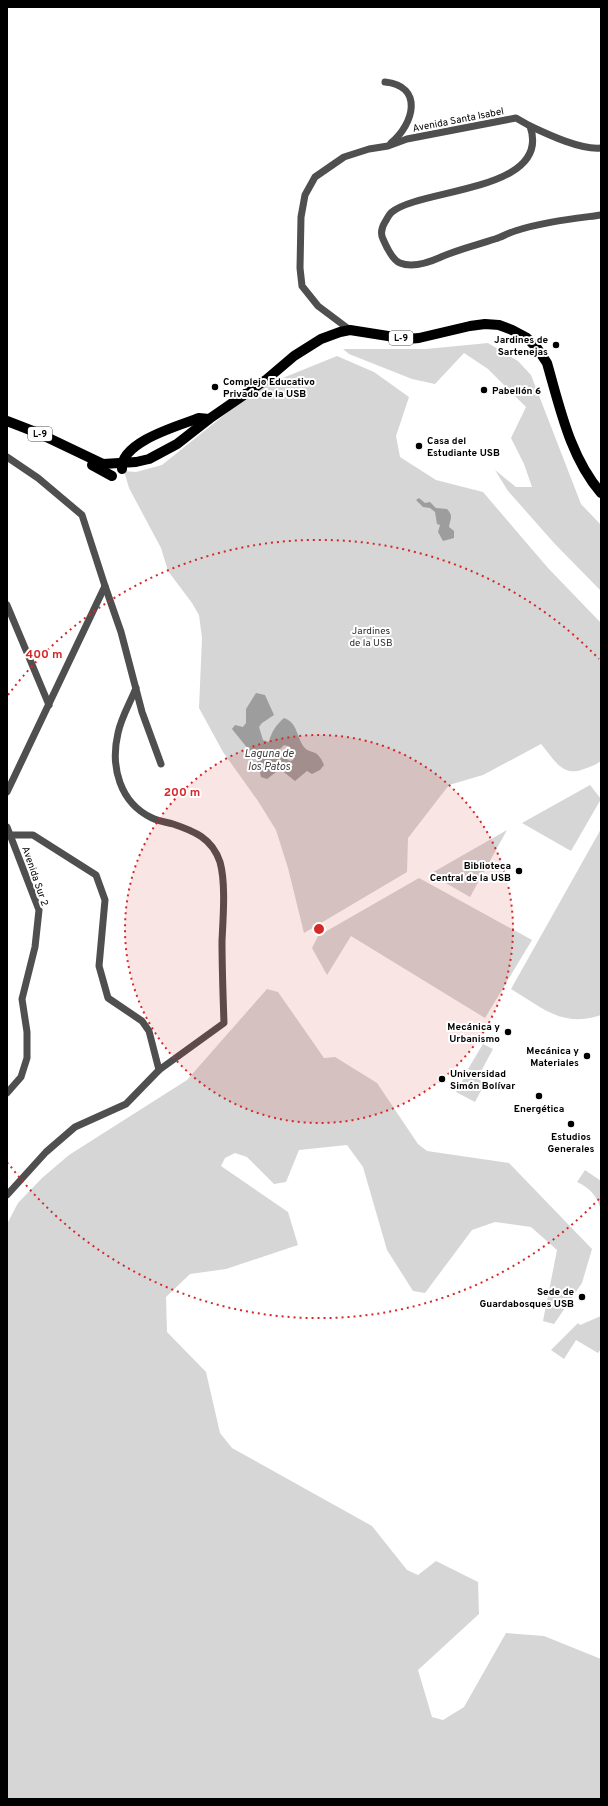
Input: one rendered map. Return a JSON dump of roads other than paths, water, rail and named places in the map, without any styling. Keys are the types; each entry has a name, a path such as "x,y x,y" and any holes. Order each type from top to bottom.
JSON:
{"main road":[{"name":"L-9","path":"7,421 38,433 94,461 109,464 136,462 149,459 177,444 209,419 321,339 350,330 407,339 419,338 485,324 505,328 527,338 537,348 547,363 578,458 588,477 601,494"},
{"path":"122,470 122,462 128,453 139,443 199,418 209,419"},
{"path":"71,450 87,462 112,476"}],"street":[{"path":"385,82 396,83 407,92 413,105 410,118 397,138 388,146"},
{"name":"Avenida Santa Isabel","path":"350,330 318,306 302,286 300,268 301,217 305,195 315,177 344,157 369,149 388,146 407,139 516,118 530,126 580,146 594,149 601,148"},
{"path":"530,126 534,137 532,148 519,167 506,175 477,186 404,205 391,212 382,227 382,237 391,254 399,263 413,265 433,261 454,251 496,239 515,231 560,220 601,214"},
{"path":"7,457 38,478 82,515 121,632 142,712 161,764"},
{"path":"7,792 50,705 105,586"},
{"path":"7,605 50,705"},
{"path":"7,1195 46,1152 75,1127 126,1104 158,1070 224,1023 222,963 223,894 220,862 211,846 200,834 153,819 134,807 122,790 116,773 115,749 118,732 136,688"},
{"name":"Avenida Sur 2","path":"7,827 39,910 35,946 22,999 27,1032 27,1058 21,1077 7,1093"},
{"path":"11,835 34,835 96,875 105,900 98,966 108,998 142,1021 150,1031 158,1070"}],"water":[{"path":"419,498 425,503 430,502 436,508 447,509 449,511 451,520 449,527 454,531 454,538 443,541 438,532 440,525 437,524 435,512 430,508 423,507 416,500"},
{"name":"Laguna de los Patos","path":"256,693 265,695 274,715 262,723 259,727 263,740 269,742 271,735 279,723 284,718 289,720 294,726 304,747 319,756 324,765 320,770 312,774 307,771 295,781 280,769 267,779 261,777 257,760 232,729 235,725 243,727 246,723 246,709","holes":["284,745 288,746 295,755 293,760 290,761 279,754 278,751"]}],"place":[{"name":"Jardines de Sartenejas","path":"556,345"},
{"name":"Complejo Educativo Privado de la USB","path":"215,387"},
{"name":"Pabellón 6","path":"484,390"},
{"name":"Casa del Estudiante USB","path":"419,446"},
{"name":"Biblioteca Central de la USB","path":"519,871"},
{"name":"Mecánica y Urbanismo","path":"508,1032"},
{"name":"Mecánica y Materiales","path":"587,1056"},
{"name":"Universidad Simón Bolívar","path":"442,1079"},
{"name":"Energética","path":"539,1096"},
{"name":"Estudios Generales","path":"571,1124"},
{"name":"Sede de Guardabosques USB","path":"582,1297"}],"park label":[{"name":"Jardines de la USB","path":"371,636"}]}
